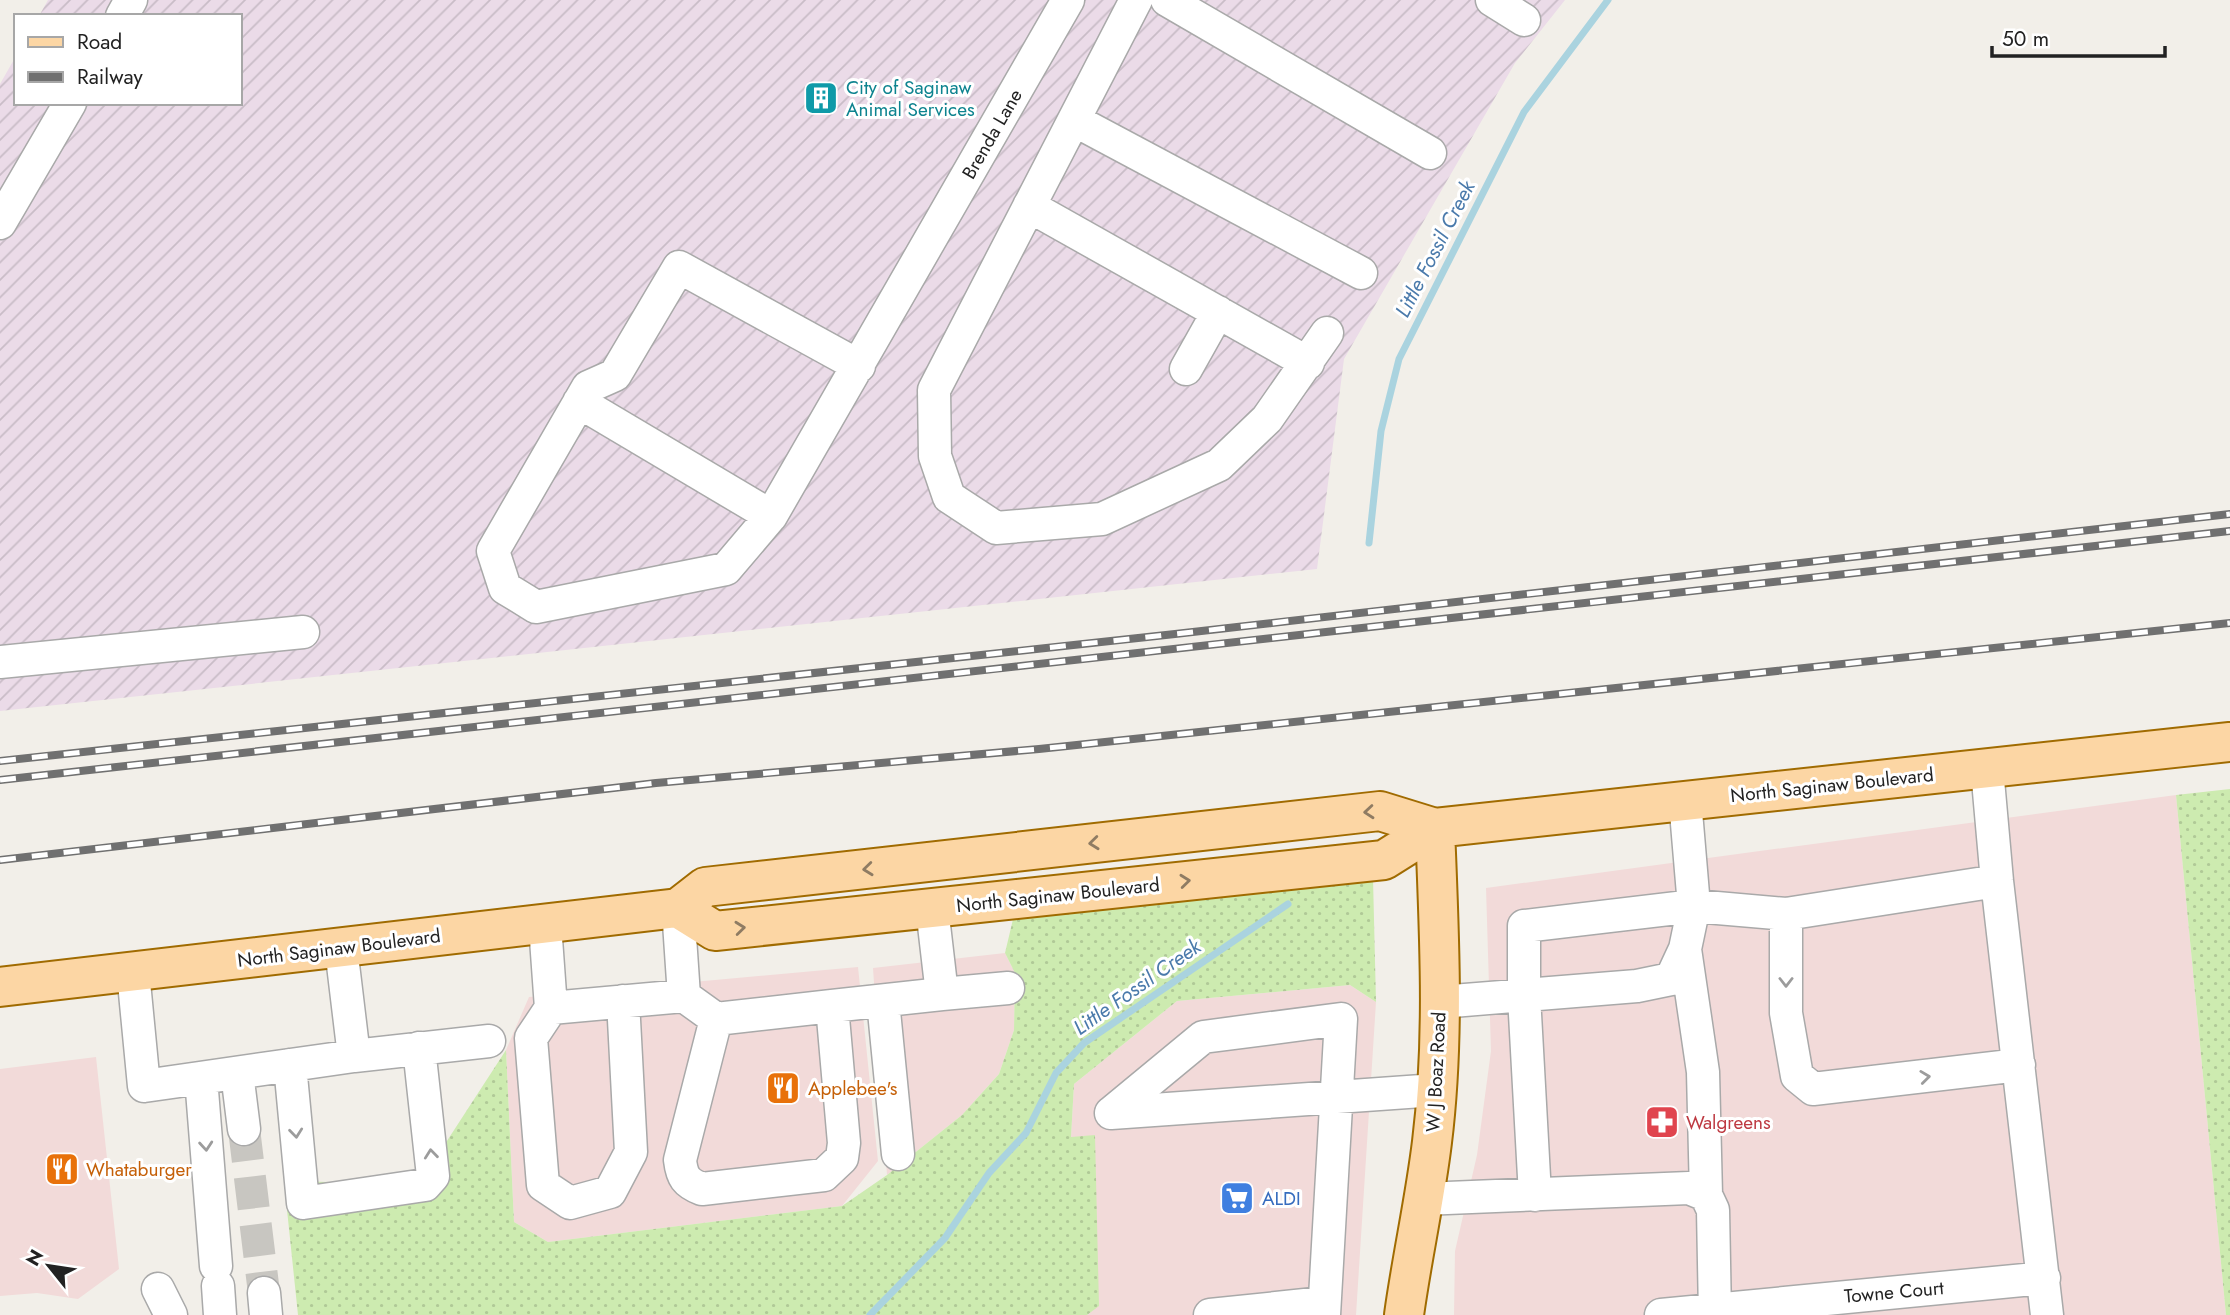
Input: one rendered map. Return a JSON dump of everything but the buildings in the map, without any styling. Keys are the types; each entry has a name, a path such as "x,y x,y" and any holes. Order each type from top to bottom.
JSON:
{"main road":[{"name":"North Saginaw Boulevard","path":"0,987 678,908 705,887 1380,811 1435,828 2230,742"},
{"name":"North Saginaw Boulevard","path":"678,908 715,931 1384,860 1435,828"},
{"name":"W J Boaz Road","path":"1404,1315 1423,1199 1436,1090 1440,1002 1435,828"}],"street":[{"name":"Brenda Lane","path":"859,366 679,267 615,375 588,387 493,551 505,588 536,607 726,569 771,516 859,366 915,269 1068,0"},
{"path":"1136,0 934,390 934,456 949,497 996,528 1101,519 1219,464 1267,419 1327,333"},
{"path":"1167,0 1430,153"},
{"path":"1492,0 1524,20"},
{"path":"0,223 69,105"},
{"path":"1074,120 1361,273"},
{"path":"1029,206 1308,363"},
{"path":"1186,369 1218,312"},
{"path":"579,402 771,516"},
{"path":"0,662 303,632"},
{"path":"1987,769 1997,881 2047,1315"},
{"path":"1440,1002 1637,986 1671,979 1685,949 1694,906 1685,800"},
{"path":"1535,1195 1524,996 1524,926 1694,906 1786,914 1997,881"},
{"path":"678,908 684,996"},
{"path":"932,908 942,994"},
{"path":"1786,914 1786,1013 1797,1076 1813,1089 2019,1065"},
{"path":"545,925 551,1008 531,1038 543,1185 570,1203 610,1192 631,1152 623,1000"},
{"path":"341,948 355,1056"},
{"path":"1685,949 1703,1072 1706,1195 1713,1210 1715,1312"},
{"path":"133,972 144,1086 355,1056 489,1041"},
{"path":"551,1008 684,996 716,1019 1008,988"},
{"path":"883,1001 898,1154"},
{"path":"716,1019 680,1160 681,1175 689,1184 702,1189 824,1175 835,1168 842,1158 844,1143 832,1006"},
{"path":"1210,1315 1324,1309 1338,1096 1341,1019 1203,1037 1111,1113 1338,1096 1436,1090"},
{"path":"290,1065 303,1203 425,1185 433,1176 419,1048"},
{"path":"237,1073 244,1129"},
{"path":"201,1078 218,1289"},
{"path":"1423,1199 1689,1188 1706,1195"},
{"name":"Towne Court","path":"1661,1315 1910,1303 2044,1278"}],"shaded area":[{"path":"48,0 1565,0 1515,63 1344,359 1317,569 0,711 0,84 14,60 14,105 242,105 242,14 40,14"},
{"path":"2176,795 2226,1315 1454,1315 1455,1251 1477,1155 1491,1051 1486,888"},
{"path":"1005,953 1015,973 1014,1030 999,1074 962,1115 887,1175 873,968"},
{"path":"858,967 878,1161 842,1206 548,1242 514,1222 506,1050 529,997"},
{"path":"1350,985 1376,1002 1356,1315 1087,1315 1099,1305 1071,1137 1074,1084 1177,1001"},
{"path":"96,1057 119,1269 78,1299 37,1293 0,1296 0,1069"}],"green space":[{"path":"2230,789 2230,1315 2226,1315 2176,795"},
{"path":"1373,878 1376,1002 1350,985 1177,1001 1074,1084 1071,1137 1095,1135 1099,1306 1087,1315 298,1315 284,1181 419,1184 506,1050 514,1222 548,1242 842,1206 887,1175 962,1115 999,1074 1014,1030 1015,973 1005,953 1014,915"}],"waterway":[{"name":"Little Fossil Creek","path":"1369,543 1381,431 1399,359 1524,112 1608,0"},
{"name":"Little Fossil Creek","path":"870,1315 945,1238 989,1173 1026,1133 1056,1073 1084,1043 1288,904"}],"tunnel":[{"path":"244,1129 264,1293"}],"railway":[{"path":"0,761 1175,634 2230,514"},
{"path":"0,780 2230,531"},
{"path":"0,860 656,783 1039,749 2230,623"}],"place":[{"name":"City of Saginaw Animal Services","path":"821,98"},
{"name":"Applebee's","path":"783,1088"},
{"name":"Walgreens","path":"1662,1122"},
{"name":"Whataburger","path":"62,1169"},
{"name":"ALDI","path":"1237,1198"}]}
